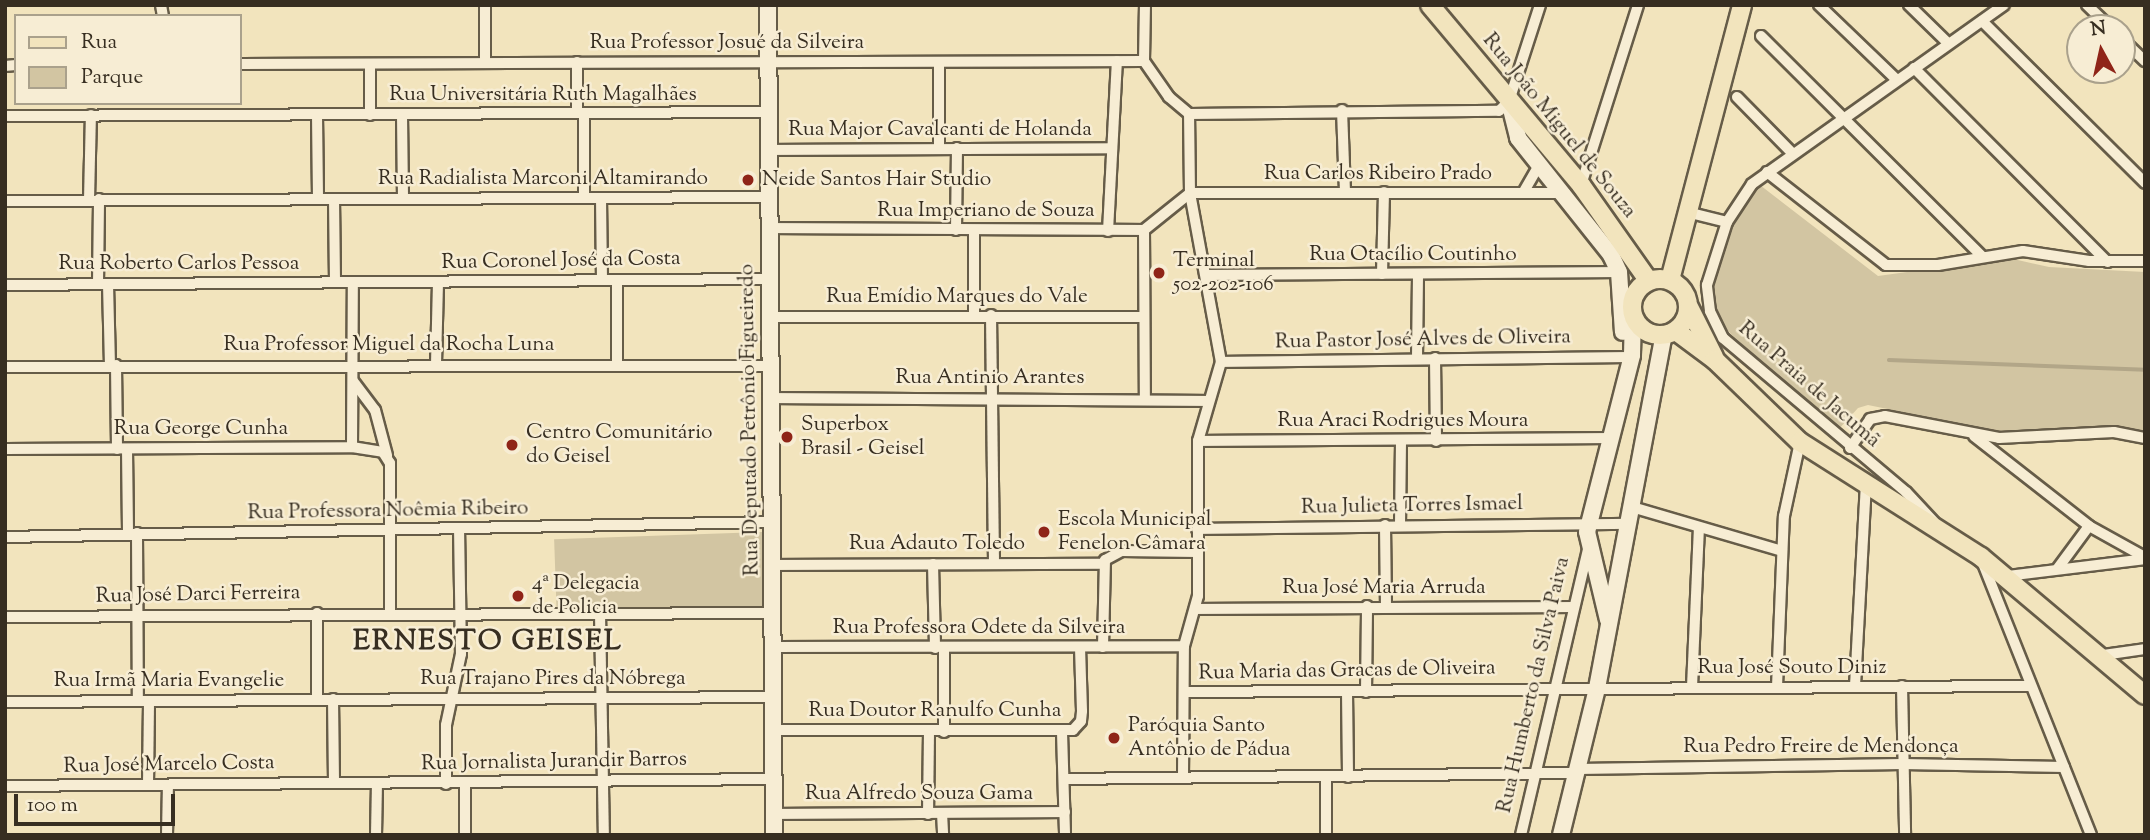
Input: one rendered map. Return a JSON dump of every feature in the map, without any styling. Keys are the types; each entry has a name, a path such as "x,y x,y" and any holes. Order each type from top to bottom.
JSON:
{"main road":[{"path":"1670,280 1742,5"},
{"name":"Rua João Miguel de Souza","path":"1434,7 1509,101 1573,189 1648,280"},
{"path":"1716,360 1689,307 1683,289 1670,280 1648,280 1633,299 1633,315 1645,331 1670,333 1716,360 1800,442 2007,576 2103,655 2145,695"},
{"path":"1670,333 1689,307"}],"street":[{"path":"485,5 485,62"},
{"name":"Rua Deputado Petrônio Figueiredo","path":"768,5 774,835"},
{"path":"1145,5 1144,61 1169,97 1189,114 1342,110 1499,111 1509,101 1540,5"},
{"path":"1573,189 1638,5"},
{"path":"1819,5 1897,80"},
{"path":"1909,5 1948,43"},
{"name":"Rua Praia de Jacumã","path":"1942,532 1917,502 1740,355 1716,327 1707,285 1727,222 1745,193 1766,172 2001,6"},
{"path":"1982,21 2145,183"},
{"path":"1761,36 1982,256"},
{"path":"1108,231 1116,61"},
{"name":"Rua Professor Josué da Silveira","path":"242,64 939,64 1144,61"},
{"path":"577,62 584,197"},
{"path":"370,64 370,115"},
{"path":"939,64 939,148"},
{"path":"1914,68 2107,262"},
{"path":"1737,97 1793,154"},
{"path":"1509,101 1518,138 1540,164 1573,189 1619,272 1627,378"},
{"name":"Rua Universitária Ruth Magalhães","path":"5,116 63,109 91,115 770,112"},
{"path":"1342,110 1345,192"},
{"path":"1183,777 1184,646 1195,609 1198,441 1222,362 1208,275 1190,193 1189,114"},
{"path":"91,115 94,200 132,533 148,785"},
{"path":"317,115 318,198"},
{"path":"402,115 403,198"},
{"path":"956,230 957,148"},
{"name":"Rua Major Cavalcanti de Holanda","path":"769,150 1111,148"},
{"path":"1523,193 1540,164"},
{"path":"1766,172 1886,265 1938,265 2023,251 2107,262 2145,261"},
{"name":"Rua Carlos Ribeiro Prado","path":"1190,193 1523,193 1573,189"},
{"path":"1382,274 1384,192"},
{"path":"1145,398 1144,230 1190,193"},
{"name":"Rua Radialista Marconi Altamirando","path":"5,201 769,197"},
{"path":"601,198 602,279"},
{"path":"334,199 335,282"},
{"path":"1687,212 1727,222"},
{"name":"Rua Imperiano de Souza","path":"769,228 1144,230"},
{"path":"974,231 974,314"},
{"name":"Rua Otacílio Coutinho","path":"1208,275 1619,272"},
{"path":"1417,358 1418,274"},
{"name":"Rua Coronel José da Costa","path":"353,283 770,279"},
{"path":"617,280 618,363"},
{"path":"436,364 438,282"},
{"path":"352,447 353,283"},
{"name":"Rua Roberto Carlos Pessoa","path":"5,285 353,283"},
{"name":"Rua Emídio Marques do Vale","path":"771,317 974,314 1144,317"},
{"path":"991,315 994,563"},
{"path":"1609,625 1589,545 1587,523 1608,438 1627,378 1633,315"},
{"path":"1561,835 1597,688 1628,524 1670,333"},
{"name":"Rua Pastor José Alves de Oliveira","path":"1222,362 1624,357"},
{"path":"1435,358 1436,441"},
{"name":"Rua Professor Miguel da Rocha Luna","path":"5,367 618,363 772,366"},
{"path":"353,381 375,410 388,459 390,613"},
{"name":"Rua Antinio Arantes","path":"772,398 1145,398 1209,401"},
{"path":"1850,448 1870,419 1885,416 1971,434 2024,438 2114,432 2145,438"},
{"path":"1971,434 2089,526 2145,558"},
{"name":"Rua Araci Rodrigues Moura","path":"1198,441 1608,438"},
{"path":"1400,524 1401,441"},
{"path":"1777,687 1784,516 1800,442"},
{"name":"Rua George Cunha","path":"5,449 352,447 388,459"},
{"path":"1855,686 1866,484"},
{"path":"1632,506 1782,551"},
{"name":"Rua Professora Noêmia Ribeiro","path":"5,537 771,523"},
{"name":"Rua Julieta Torres Ismael","path":"1197,529 1400,524 1628,524"},
{"path":"1385,525 1386,606"},
{"path":"2058,568 2089,526"},
{"path":"1692,687 1699,528"},
{"path":"446,784 446,724 461,654 460,530"},
{"name":"Rua Humberto da Silva Paiva","path":"1521,835 1553,688 1589,545"},
{"path":"1103,647 1102,564 1121,551 1197,552"},
{"path":"1981,557 2091,835"},
{"path":"2007,576 2145,558"},
{"path":"933,564 944,732"},
{"name":"Rua Adauto Toledo","path":"772,565 1102,564"},
{"path":"1366,692 1367,606"},
{"name":"Rua José Maria Arruda","path":"1195,609 1572,607"},
{"path":"600,612 604,835"},
{"name":"Rua José Darci Ferreira","path":"5,617 774,612"},
{"path":"317,613 317,699"},
{"name":"Rua Professora Odete da Silveira","path":"774,648 1184,646"},
{"name":"Rua Doutor Ranulfo Cunha","path":"774,730 1062,732 1077,727 1082,711 1080,648"},
{"path":"2103,655 2145,649"},
{"name":"Rua José Souto Diniz","path":"1553,688 2031,685"},
{"path":"1902,686 1905,835"},
{"name":"Rua Maria das Gracas de Oliveira","path":"1184,692 1553,688"},
{"path":"1347,692 1348,777"},
{"name":"Rua Trajano Pires da Nóbrega","path":"333,699 774,698"},
{"path":"333,699 334,782"},
{"name":"Rua Irmã Maria Evangelie","path":"5,702 333,699"},
{"path":"928,814 929,732"},
{"path":"1062,732 1065,835"},
{"name":"Rua Pedro Freire de Mendonça","path":"1064,779 1535,774 1903,764 2064,767"},
{"path":"1326,777 1326,835"},
{"name":"Rua Jornalista Jurandir Barros","path":"334,782 446,784 774,779"},
{"name":"Rua José Marcelo Costa","path":"5,786 334,782"},
{"path":"376,835 377,783"},
{"path":"465,783 466,835"},
{"path":"167,835 168,785"},
{"name":"Rua Alfredo Souza Gama","path":"774,814 1065,812"},
{"path":"942,813 943,835"}],"green space":[{"path":"1756,182 1878,276 2009,258 2049,267 2145,272 2145,436 2000,432 1868,405 1858,408 1837,431 1704,309 1703,286 1721,229"},
{"path":"762,532 765,608 557,615 554,539"}],"waterway":[{"path":"1889,360 2145,370"}],"place":[{"name":"Neide Santos Hair Studio","path":"748,180"},
{"name":"Terminal 502-202-106","path":"1159,273"},
{"name":"Superbox Brasil - Geisel","path":"787,437"},
{"name":"Centro Comunitário do Geisel","path":"512,445"},
{"name":"Escola Municipal Fenelon Câmara","path":"1044,532"},
{"name":"4ª Delegacia de Policia","path":"518,596"},
{"name":"Paróquia Santo Antônio de Pádua","path":"1114,738"}],"district":[{"name":"ERNESTO GEISEL","path":"488,642"}]}
